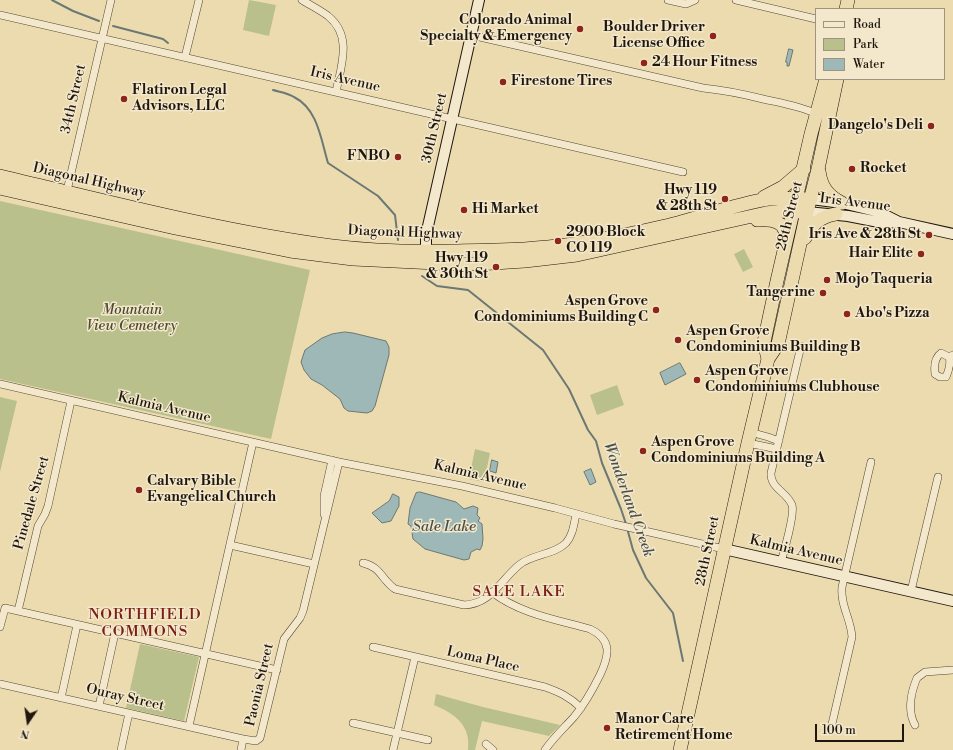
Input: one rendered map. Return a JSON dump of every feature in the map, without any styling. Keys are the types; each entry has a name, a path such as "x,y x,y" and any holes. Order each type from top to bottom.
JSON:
{"highway":[{"name":"28th Street","path":"768,358 764,342 787,237 826,80"},
{"name":"28th Street","path":"680,750 749,437 768,358 778,344 837,80"},
{"path":"755,202 783,187 804,169"},
{"path":"798,250 814,225 824,217 839,209 821,182 818,169"},
{"name":"Diagonal Highway","path":"0,176 65,198"},
{"name":"Diagonal Highway","path":"0,188 65,198 257,240 290,252 353,259 426,257 565,245 605,239 666,226 713,212 770,199 795,205 809,206"},
{"name":"Diagonal Highway","path":"426,257 478,264 570,256 612,248 695,228 720,224 795,205"},
{"path":"720,224 763,219 771,220 783,227 787,237"}],"main road":[{"name":"30th Street","path":"426,257 426,235 451,118 479,0"},
{"name":"Iris Avenue","path":"809,206 879,212 899,222 953,234"},
{"name":"Kalmia Avenue","path":"724,549 953,601"}],"street":[{"name":"34th Street","path":"65,198 111,0"},
{"path":"184,57 198,0"},
{"path":"302,0 329,17 338,26 343,37 344,49 336,92"},
{"path":"668,0 686,4 695,0"},
{"path":"736,0 815,19"},
{"name":"Iris Avenue","path":"0,15 683,172"},
{"path":"471,35 703,88 783,103 808,109 817,114"},
{"path":"781,562 793,510 790,502 772,483 770,478 801,346"},
{"name":"Kalmia Avenue","path":"0,384 335,461 462,486 724,549"},
{"name":"Pinedale Street","path":"18,611 38,526 47,508 71,401"},
{"path":"749,437 768,437 778,445"},
{"path":"749,437 778,445"},
{"path":"189,726 253,442"},
{"name":"Paonia Street","path":"241,750 244,739 256,741 260,738 284,639 300,618 303,611 324,520 335,461"},
{"path":"832,724 852,636 842,599 844,577 871,462"},
{"path":"911,591 938,476"},
{"path":"363,563 374,567 387,583 395,589 464,605 474,604 482,602 521,563 530,558 560,547 566,542 572,534 576,514"},
{"path":"230,545 314,564"},
{"path":"492,592 511,605 590,628 603,638 606,645 608,652 605,664 591,693 581,708 545,750"},
{"path":"0,627 5,608 277,670"},
{"path":"61,698 77,625"},
{"path":"99,706 115,633"},
{"name":"Loma Place","path":"373,647 551,689 567,696 581,708"},
{"path":"393,750 415,657"},
{"path":"915,725 910,708 917,678 925,672 953,670"},
{"name":"Ouray Street","path":"0,684 244,739"},
{"path":"121,750 129,713"},
{"path":"353,723 428,740"},
{"path":"486,744 493,750"}],"green space":[{"path":"249,0 276,5 269,36 243,30"},
{"name":"Mountain View Cemetery","path":"0,201 310,270 271,439 0,379"},
{"path":"744,249 753,267 743,272 734,254"},
{"path":"617,385 624,405 597,415 590,395"},
{"path":"0,397 17,401 0,472"},
{"path":"475,449 490,453 484,482 469,479"},
{"path":"140,644 199,657 184,721 126,708"},
{"path":"436,694 483,707 560,725 549,736 482,721 475,750 468,750 467,734 464,727 449,712 434,705"}],"water":[{"path":"789,49 793,50 789,66 787,66 786,62"},
{"path":"345,332 386,341 389,347 389,355 375,406 372,411 367,413 348,411 344,408 340,399 322,385 311,379 304,370 301,362 305,350 322,338 332,334"},
{"path":"680,363 686,374 665,385 660,373"},
{"path":"492,460 498,462 496,473 490,471"},
{"path":"591,469 596,482 590,485 584,472"},
{"name":"Sale Lake","path":"420,492 456,502 464,509 473,506 478,508 477,515 480,518 478,521 482,524 483,539 480,550 477,549 471,552 469,559 464,560 425,549 413,539 411,526 408,524 410,508 416,493"},
{"path":"393,494 399,497 399,506 391,521 382,523 372,513 389,501"}],"waterway":[{"name":"Wonderland Creek","path":"52,0 73,11 99,21"},
{"name":"Wonderland Creek","path":"113,26 163,39 168,43"},
{"name":"Wonderland Creek","path":"273,90 292,96 302,102 308,109 317,126 328,163 378,196 395,215 398,240"},
{"name":"Wonderland Creek","path":"422,276 437,286 468,290 543,350 569,389 588,430 596,441 602,463 626,524"},
{"name":"Wonderland Creek","path":"627,528 633,550 646,578 673,613 683,661"}],"place":[{"name":"Colorado Animal Specialty & Emergency","path":"580,29"},
{"name":"Boulder Driver License Office","path":"713,36"},
{"name":"24 Hour Fitness","path":"644,63"},
{"name":"Firestone Tires","path":"503,82"},
{"name":"Flatiron Legal Advisors, LLC","path":"124,99"},
{"name":"Dangelo's Deli","path":"931,126"},
{"name":"FNBO","path":"398,157"},
{"name":"Rocket","path":"852,169"},
{"name":"Hwy 119 & 28th St","path":"725,199"},
{"name":"Hi Market","path":"464,210"},
{"name":"Iris Ave & 28th St","path":"929,235"},
{"name":"2900 Block CO 119","path":"558,241"},
{"name":"Hair Elite","path":"921,254"},
{"name":"Hwy 119 & 30th St","path":"496,267"},
{"name":"Mojo Taqueria","path":"827,280"},
{"name":"Tangerine","path":"823,293"},
{"name":"Aspen Grove Condominiums Building C","path":"656,310"},
{"name":"Abo's Pizza","path":"847,314"},
{"name":"Aspen Grove Condominiums Building B","path":"678,340"},
{"name":"Aspen Grove Condominiums Clubhouse","path":"697,380"},
{"name":"Aspen Grove Condominiums Building A","path":"643,451"},
{"name":"Calvary Bible Evangelical Church","path":"139,490"},
{"name":"Manor Care Retirement Home","path":"607,728"}],"district":[{"name":"SALE LAKE","path":"519,592"},
{"name":"NORTHFIELD COMMONS","path":"145,624"}]}
